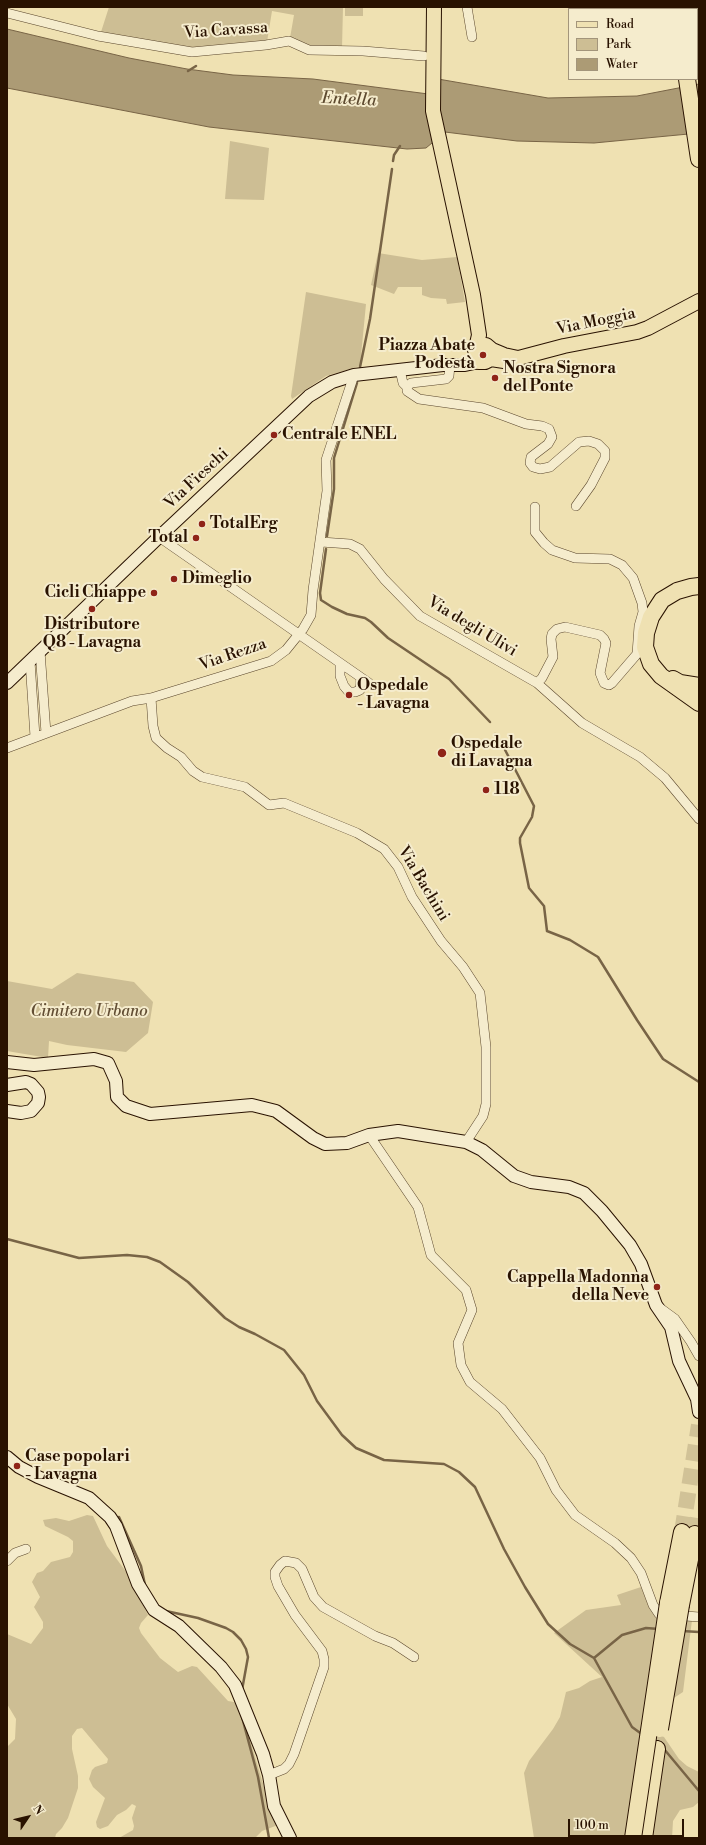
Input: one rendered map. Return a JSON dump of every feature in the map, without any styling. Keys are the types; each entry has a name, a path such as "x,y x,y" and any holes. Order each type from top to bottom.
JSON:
{"highway":[{"path":"687,80 699,159"},
{"path":"699,586 677,591 662,600 651,617 646,633 645,647 651,664 661,676 699,703"},
{"path":"646,633 653,659 663,672 680,683 699,686"},
{"path":"633,1838 688,1533"},
{"path":"644,1838 674,1604"}],"main road":[{"path":"434,7 433,111 473,295 479,335 484,352"},
{"name":"Via Moggia","path":"484,352 504,361 564,346 637,332 648,328 699,301"}],"street":[{"path":"467,7 472,37"},
{"name":"Via Cavassa","path":"7,13 98,36 192,52 266,45 289,41 309,50 363,51 424,56"},
{"name":"Via Moggia","path":"449,365 465,365 484,352"},
{"path":"407,387 411,383 446,379 449,376 449,365"},
{"name":"Via Fieschi","path":"7,683 309,396 332,382 354,375 449,365"},
{"path":"400,370 403,383 407,387 407,391 409,394 419,399 482,408 526,424 542,426 549,430 552,437 548,444 531,456 530,463 540,469 550,467 579,442 589,441 598,444 605,451 605,458 591,485 576,506"},
{"name":"Via Rezza","path":"7,748 132,702 151,698 271,661 286,650 299,635 311,615 313,590 321,542 327,491 326,460 354,375"},
{"path":"535,507 535,532 544,543 552,550 575,558 610,559 622,565 633,578 642,603 643,612 639,626 638,654 612,684 609,685 604,683 600,673 606,643 604,639 600,635 565,627 557,629 552,634 551,639 553,657 542,678 537,683"},
{"path":"159,537 340,663 365,681 360,690 356,692 349,692 344,686 340,676 340,663"},
{"name":"Via degli Ulivi","path":"321,542 350,544 360,549 384,579 420,616 537,683 582,722 640,757 665,778 699,819"},
{"path":"40,651 46,733"},
{"path":"30,661 35,737"},
{"name":"Via Bachini","path":"151,698 153,726 156,738 167,748 181,757 193,771 202,777 245,787 269,805 284,803 357,833 384,849 398,867 412,897 441,942 463,967 480,993 486,1047 486,1104 483,1116 466,1142"},
{"path":"7,1062 34,1065 94,1059 108,1063 116,1081 117,1097 126,1106 150,1114 252,1105 276,1111 313,1138 325,1144 347,1143 369,1135 398,1131 466,1142 482,1150 514,1176 531,1182 569,1187 584,1193 602,1211 630,1245 641,1264 656,1304 671,1327 679,1361 697,1399 699,1412"},
{"path":"7,1085 26,1082 31,1084 38,1092 39,1097 36,1107 32,1111 21,1113 7,1111"},
{"path":"369,1135 418,1207 431,1255 466,1290 472,1310 458,1343 461,1365 470,1382 502,1409 540,1458 556,1490 575,1515 615,1543 631,1558 640,1573 653,1605 659,1614 699,1617"},
{"path":"656,1304 675,1319 692,1342 699,1356"},
{"path":"7,1457 19,1467 89,1498 110,1517 116,1526 138,1584 154,1610 179,1626 221,1667 235,1685 263,1754 269,1775 274,1806 290,1838"},
{"path":"7,1561 15,1553 26,1549"},
{"path":"269,1775 284,1769 289,1764 294,1754 324,1668 322,1651 295,1614 274,1577 275,1572 280,1565 285,1561 296,1563 302,1569 314,1597 323,1606 375,1636 392,1643 414,1657"}],"green space":[{"path":"109,7 343,7 342,48 306,47 290,38 294,15 272,11 267,42 191,48 101,32"},
{"path":"345,7 363,7 363,16 345,16"},
{"path":"230,141 269,148 264,200 225,199"},
{"path":"378,253 422,260 457,257 465,302 447,304 446,299 431,298 422,295 422,287 398,287 394,294 371,285"},
{"path":"306,292 366,304 360,366 326,376 292,399 291,396"},
{"name":"Cimitero Urbano","path":"77,973 134,982 153,1002 148,1033 126,1052 67,1045 49,1041 48,1058 7,1051 7,981 52,989"},
{"path":"87,1515 93,1516 107,1546 127,1573 148,1615 141,1623 139,1628 141,1633 160,1658 178,1672 192,1666 197,1667 228,1701 234,1702 241,1710 267,1797 278,1825 262,1831 255,1838 119,1838 133,1830 134,1826 132,1818 136,1806 132,1804 126,1810 117,1815 108,1826 100,1829 97,1827 96,1822 105,1798 93,1787 89,1779 92,1770 95,1767 107,1763 108,1759 82,1728 77,1729 72,1736 72,1749 78,1776 78,1788 68,1818 62,1828 56,1834 55,1838 7,1838 7,1747 15,1739 16,1719 7,1704 7,1634 31,1644 43,1628 43,1622 34,1607 40,1597 32,1582 37,1573 43,1571 51,1562 70,1557 73,1552 73,1541 45,1526 43,1520 56,1518 69,1521"},
{"path":"641,1587 648,1605 655,1615 692,1620 683,1692 657,1709 645,1728 664,1737 679,1759 687,1766 699,1772 699,1802 693,1807 680,1810 673,1821 672,1838 534,1838 524,1773 529,1761 560,1717 566,1692 579,1688 590,1681 602,1677 554,1633 586,1610 621,1605 617,1595"}],"water":[{"name":"Entella","path":"7,29 129,58 187,69 233,75 313,79 436,95 438,79 548,98 637,96 699,84 699,133 594,143 517,141 445,132 426,148 407,149 209,127 7,88"}],"waterway":[{"path":"188,71 196,66"},
{"path":"393,161 394,155 400,146"},
{"path":"360,367 370,319 392,169"},
{"path":"327,536 334,489 334,458 357,383"},
{"path":"326,549 320,593 321,600 347,614 365,618 371,622 388,638 449,679 490,722"},
{"path":"495,734 502,744 534,806 532,817 520,838 520,843 529,888 544,906 547,931 570,940 598,957 663,1059 699,1082"},
{"path":"7,1239 79,1258 127,1255 147,1257 160,1262 188,1282 225,1318 239,1327 284,1350 304,1375 317,1401 342,1435 356,1448 384,1460 444,1464 459,1472 475,1487 504,1549 548,1624 570,1644 594,1658 632,1727 643,1735"},
{"path":"119,1517 141,1566 145,1585"},
{"path":"166,1611 198,1618 226,1628 233,1632 241,1640 248,1657 242,1690"},
{"path":"594,1658 622,1635 646,1628 659,1629"},
{"path":"682,1631 699,1632"},
{"path":"242,1717 258,1777 269,1838"},
{"path":"664,1749 699,1791"}],"tunnel":[{"path":"682,1532 699,1425"},
{"path":"695,1534 699,1511"}],"place":[{"name":"Piazza Abate Podestà","path":"483,355"},
{"name":"Nostra Signora del Ponte","path":"495,378"},
{"name":"Centrale ENEL","path":"274,435"},
{"name":"TotalErg","path":"202,524"},
{"name":"Total","path":"196,538"},
{"name":"Dimeglio","path":"174,579"},
{"name":"Cicli Chiappe","path":"154,593"},
{"name":"Distributore Q8 - Lavagna","path":"92,609"},
{"name":"Ospedale - Lavagna","path":"349,695"},
{"name":"Ospedale di Lavagna","path":"442,753"},
{"name":"118","path":"486,790"},
{"name":"Cappella Madonna della Neve","path":"657,1287"},
{"name":"Case popolari - Lavagna","path":"17,1466"}]}
